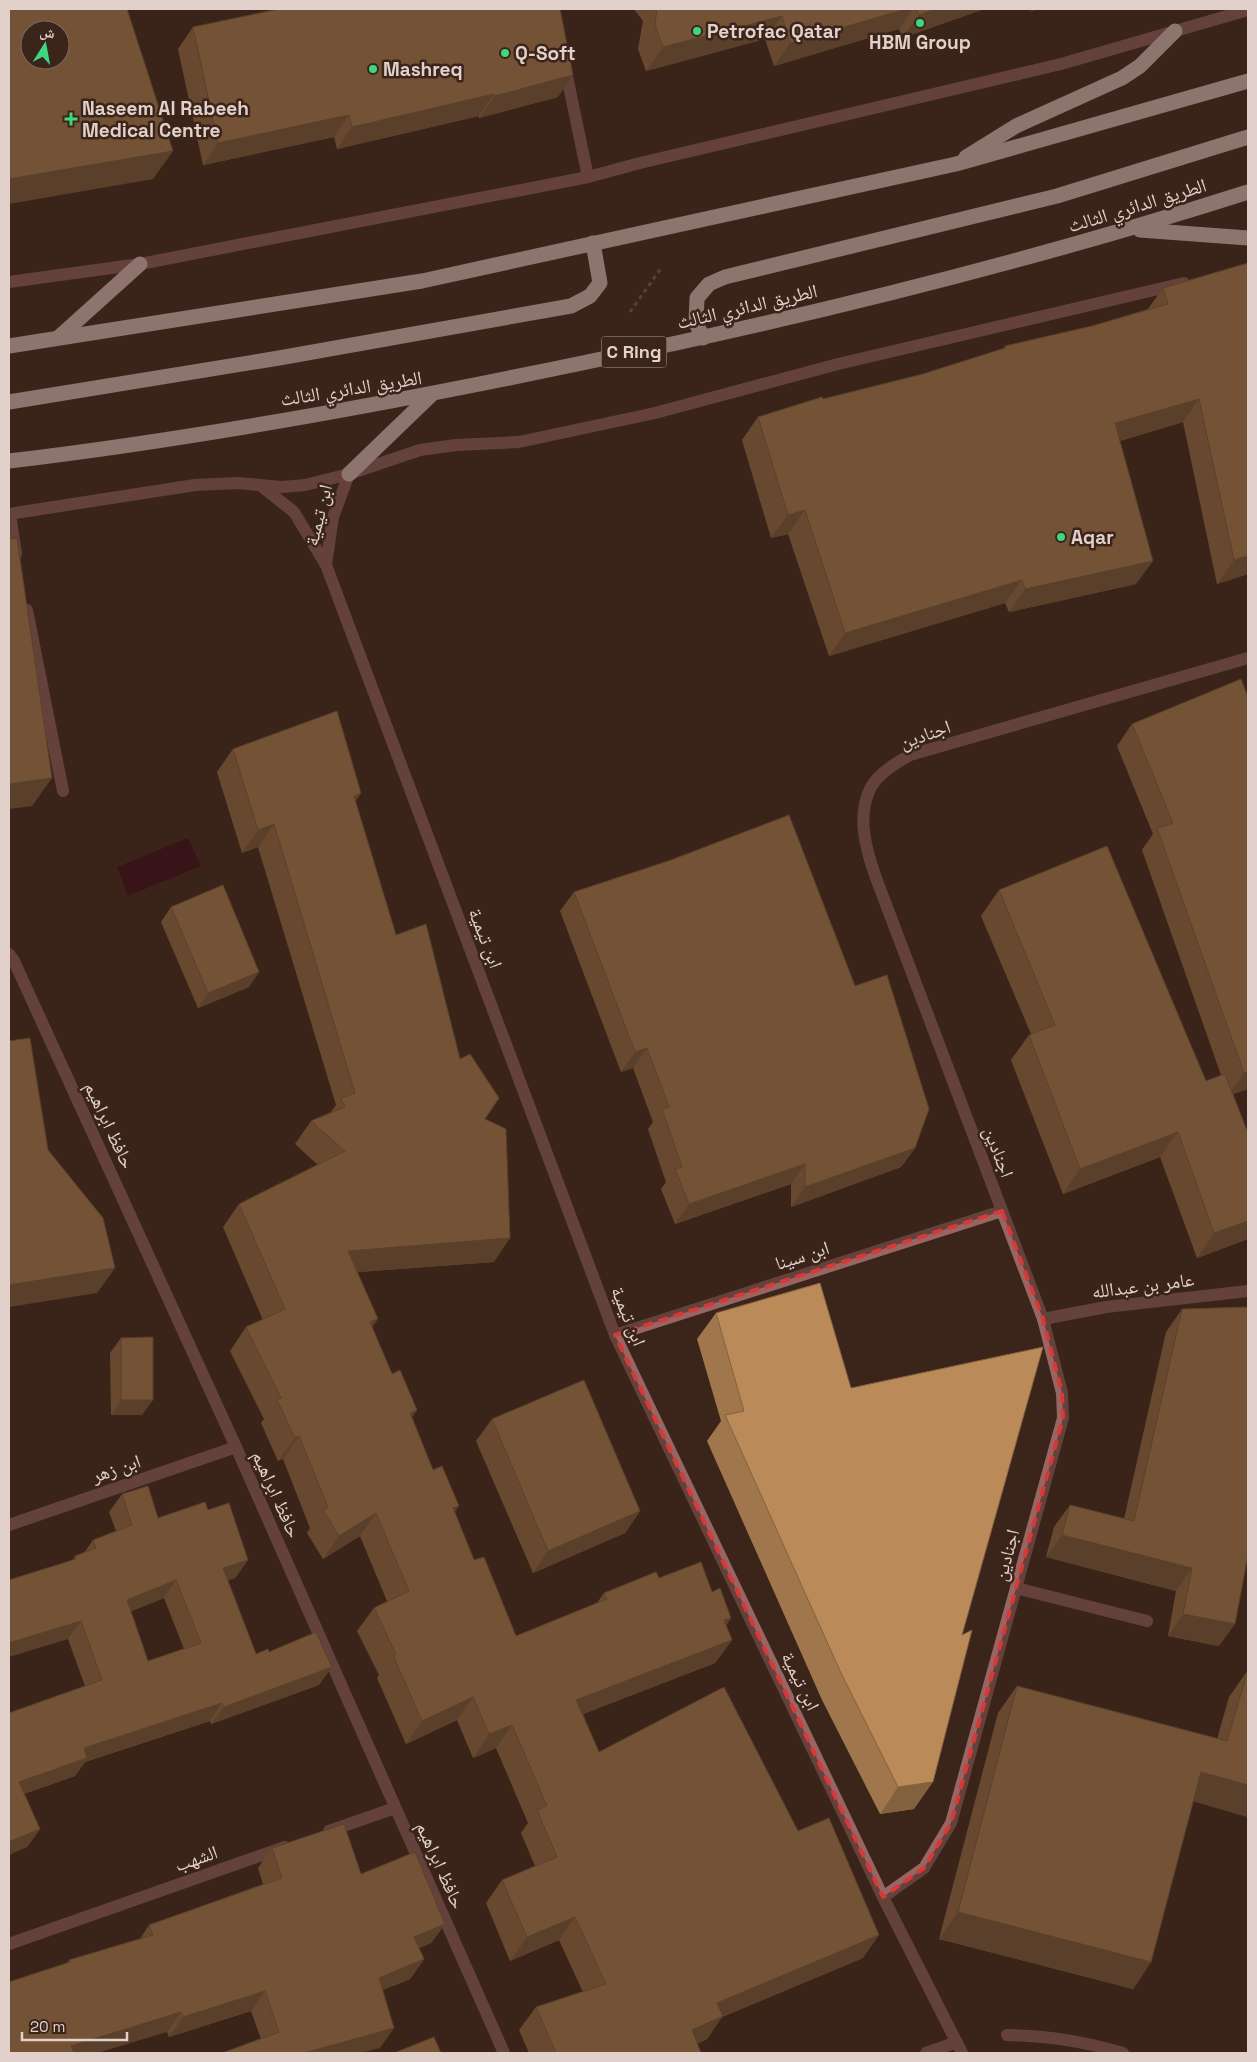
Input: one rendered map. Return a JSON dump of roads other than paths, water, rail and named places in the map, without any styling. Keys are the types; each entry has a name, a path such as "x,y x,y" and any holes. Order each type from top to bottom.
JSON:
{"highway":[{"path":"956,164 1016,126 1122,78 1140,66 1175,31"},
{"path":"9,346 422,281 956,164 1248,81"},
{"path":"703,338 696,323 697,298 709,284 725,277 1057,196 1248,136"},
{"name":"الطريق الدائري الثالث","path":"9,461 81,452 431,395 703,338 902,290 1131,229 1248,192"},
{"path":"1131,229 1248,238"},
{"path":"9,402 571,306 590,296 600,283 594,243"},
{"path":"59,337 140,264"},
{"path":"349,474 431,395"}],"street":[{"path":"9,282 140,264 588,177 640,163 1061,64 1248,10"},
{"path":"562,56 588,177"},
{"path":"18,569 9,514 195,485 238,483 305,485 349,474 420,450 456,444 519,442 655,413 838,364 1201,280"},
{"name":"ابن تيمية","path":"326,565 333,517 349,474"},
{"name":"ابن تيمية","path":"260,485 294,512 326,565 615,1335 883,1897 959,2048"},
{"path":"24,598 63,791"},
{"name":"اجنادين","path":"883,1897 924,1868 951,1823 1063,1418 1062,1393 1043,1319 868,856 864,834 864,811 871,787 888,768 910,755 1248,658"},
{"name":"حافظ ابراهيم","path":"9,954 14,961 236,1447 504,2053"},
{"name":"ابن سينا","path":"615,1335 1002,1211"},
{"name":"عامر بن عبدالله","path":"1043,1319 1106,1307 1248,1291"},
{"name":"ابن زهر","path":"9,1525 236,1447"},
{"path":"1016,1588 1147,1621"},
{"path":"320,1834 395,1808"},
{"name":"الشهب","path":"9,1944 301,1841"},
{"path":"1007,2035 1048,2036 1082,2041 1123,2053"},
{"path":"926,2053 959,2048"}],"place":[{"name":"HBM Group","path":"920,23"},
{"name":"Petrofac Qatar","path":"697,31"},
{"name":"Q-Soft","path":"505,53"},
{"name":"Mashreq","path":"373,69"},
{"name":"Naseem Al Rabeeh Medical Centre","path":"71,119"},
{"name":"Aqar","path":"1061,537"}]}
